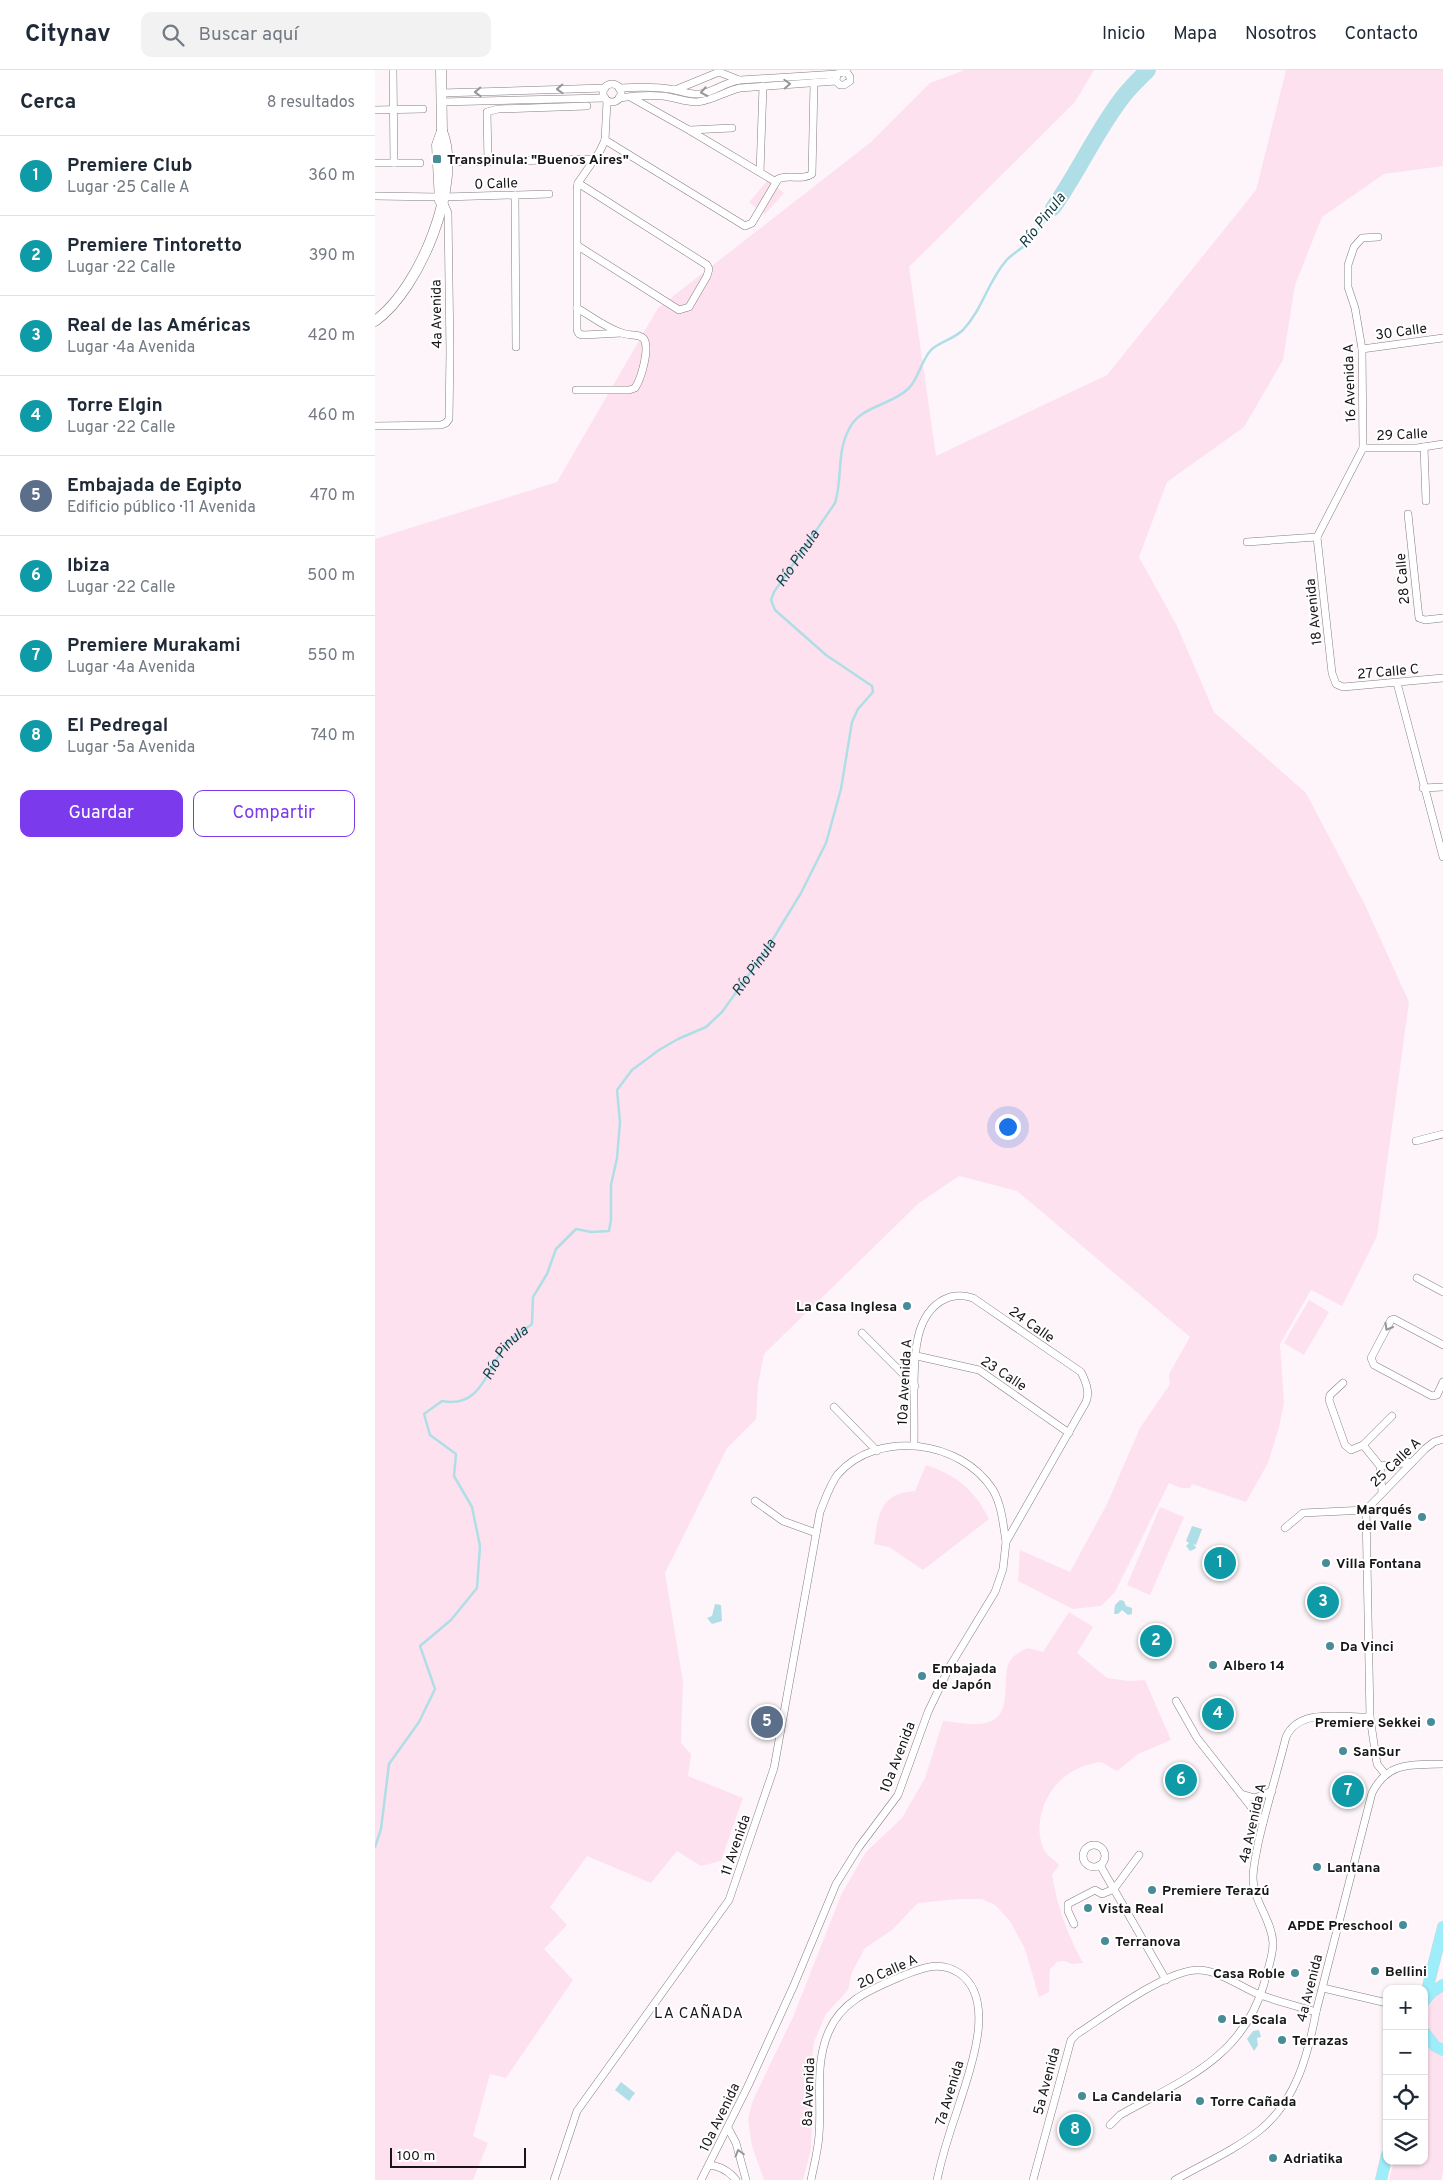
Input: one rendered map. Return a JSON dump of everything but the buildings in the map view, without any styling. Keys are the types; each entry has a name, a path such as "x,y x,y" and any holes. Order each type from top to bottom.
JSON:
{"main road":[{"name":"4a Avenida","path":"375,321 399,299 415,273 429,244 441,200 447,160 445,138 442,131 441,70"},
{"path":"1428,1985 1443,1927"},
{"path":"1428,1996 1443,1985"},
{"path":"1428,2037 1435,2046 1443,2050"},
{"path":"1381,2180 1385,2165"}],"street":[{"path":"393,70 394,163"},
{"path":"675,90 719,71 740,80"},
{"path":"441,98 605,88 612,85 619,88 675,90 691,94 705,93 728,83 774,73 837,74"},
{"path":"441,98 611,100 630,97 662,96 682,101 698,102 714,99 735,89 814,83 837,74"},
{"path":"605,140 745,226 752,223 776,182 782,177 807,177 812,174 814,83"},
{"path":"760,172 763,86"},
{"path":"576,390 629,390 635,388 643,373 645,344 643,338 621,333 579,334 577,330 579,183 605,140 607,116 611,100 605,88"},
{"path":"611,100 621,93 619,88"},
{"path":"630,97 776,182"},
{"path":"488,162 487,112 498,109 587,106"},
{"path":"375,110 423,109"},
{"path":"689,130 732,128"},
{"path":"458,162 595,159"},
{"path":"375,163 420,162"},
{"path":"578,246 679,310 689,307 708,272 707,265 579,183"},
{"name":"0 Calle","path":"375,196 441,200 549,194"},
{"path":"515,195 516,347"},
{"name":"4a Avenida","path":"375,426 441,425 446,423 449,415 448,213 441,200"},
{"name":"16 Avenida A","path":"1317,537 1363,448 1362,349 1355,308 1348,287 1348,265 1354,247 1362,238 1378,238"},
{"path":"577,308 621,333"},
{"name":"30 Calle","path":"1362,349 1443,338"},
{"name":"29 Calle","path":"1363,448 1424,447 1443,444"},
{"path":"1424,447 1426,501"},
{"name":"28 Calle","path":"1408,514 1419,618 1425,620 1443,618"},
{"path":"1247,542 1317,537"},
{"name":"18 Avenida","path":"1317,537 1332,674 1336,684"},
{"name":"27 Calle C","path":"1336,684 1343,687 1443,678"},
{"path":"1397,683 1423,788 1443,857"},
{"path":"1423,788 1443,787"},
{"path":"1416,1141 1443,1134"},
{"path":"1417,1278 1443,1292"},
{"name":"24 Calle","path":"944,1299 960,1295 973,1298 1081,1372 1085,1380 1088,1397"},
{"name":"10a Avenida A","path":"914,1445 915,1386 919,1332 934,1306 944,1299"},
{"path":"1443,1345 1394,1319 1391,1320 1371,1358 1374,1365 1432,1396 1437,1395 1443,1382"},
{"path":"862,1333 915,1386"},
{"name":"23 Calle","path":"917,1356 979,1370 1069,1433"},
{"path":"1343,1384 1330,1395 1329,1403 1346,1447 1354,1450 1363,1444 1392,1416"},
{"name":"10a Avenida","path":"701,2180 728,2128 794,1985 836,1884 859,1847 898,1795 931,1704 950,1666 995,1592 1003,1569 1006,1542 1088,1397"},
{"path":"834,1407 877,1451 887,1447 914,1445 932,1448 951,1454 979,1474 993,1490 1001,1510 1006,1542"},
{"name":"25 Calle A","path":"1366,1510 1412,1462 1434,1442 1443,1439"},
{"path":"1363,1444 1380,1466 1382,1492"},
{"name":"11 Avenida","path":"554,2180 577,2111 729,1900 774,1768 819,1512 838,1475 858,1458 877,1451"},
{"path":"1380,1466 1412,1462"},
{"path":"755,1501 783,1521 816,1533"},
{"path":"1285,1528 1297,1516 1307,1512 1366,1510 1370,1717 1377,1764 1385,1774 1405,1766 1443,1764"},
{"path":"1176,1702 1197,1738 1263,1822"},
{"name":"4a Avenida A","path":"1110,2125 1120,2115 1205,2067 1222,2053 1238,2036 1261,1995 1271,1961 1273,1944 1269,1925 1256,1895 1253,1878 1263,1822 1286,1737 1291,1727 1297,1722 1322,1717 1370,1717"},
{"name":"4a Avenida","path":"1175,2180 1243,2142 1274,2117 1295,2085 1309,2047 1316,2012 1372,1793 1385,1774"},
{"path":"1240,1794 1255,1798 1272,1791"},
{"path":"1075,1924 1068,1911 1068,1904 1094,1890 1102,1894 1114,1889 1139,1855"},
{"path":"1100,1865 1165,1980"},
{"name":"20 Calle A","path":"843,2010 863,1993 922,1968 936,1965 951,1968 968,1980 977,1998 978,2012"},
{"name":"5a Avenida","path":"1033,2180 1071,2040 1165,1980 1189,1971 1207,1971 1261,1995 1316,2012"},
{"path":"1323,1988 1383,2002"},
{"name":"8a Avenida","path":"811,2180 819,2136 821,2052 829,2030 843,2010"},
{"name":"7a Avenida","path":"937,2180 942,2158 977,2047 978,2012"},
{"path":"728,2128 736,2143 746,2180"},
{"path":"709,2166 717,2166 731,2174 736,2180"}],"shaded area":[{"path":"965,70 1094,70 1075,102 909,267 936,456 1107,375 1256,190 1286,70 1443,70 1443,166 1384,174 1322,217 1295,285 1283,360 1244,427 1167,482 1139,557 1177,626 1214,712 1306,793 1365,905 1409,1002 1377,1236 1342,1306 1311,1290 1280,1344 1284,1403 1279,1427 1268,1463 1246,1502 1192,1484 1190,1488 1181,1488 1169,1483 1115,1592 1101,1606 1073,1609 1018,1581 1020,1550 1070,1572 1107,1504 1140,1428 1170,1384 1169,1374 1190,1337 1017,1191 959,1176 919,1203 764,1354 758,1384 756,1419 727,1448 665,1573 683,1682 681,1743 691,1754 688,1776 743,1798 721,1861 701,1866 677,1851 651,1883 587,1856 550,1907 567,1925 544,1949 573,1980 506,2078 490,2074 473,2136 488,2143 473,2180 375,2180 375,539 557,482 658,308 871,142 930,83"},
{"path":"768,180 784,193 765,214 749,202"},
{"path":"1309,1300 1329,1312 1304,1355 1284,1343"},
{"path":"926,1465 947,1474 963,1485 984,1509 989,1519 923,1570 889,1547 874,1544 877,1524 883,1507 894,1496 915,1491"},
{"path":"1160,1507 1184,1517 1150,1595 1127,1585"},
{"path":"1069,1612 1093,1627 1077,1653 1107,1678 1129,1681 1145,1680 1171,1740 1138,1754 1117,1771 1100,1762 1076,1769 1055,1786 1043,1809 1040,1835 1043,1848 1059,1865 1052,1875 1057,1898 1068,1931 1083,1963 1057,1962 1050,1969 1049,1992 1039,1997 1025,1949 1010,1921 995,1905 982,1899 918,1903 892,1930 865,1948 852,1972 848,1990 826,2014 814,2042 809,2083 812,2121 811,2149 803,2180 764,2180 752,2146 748,2119 753,2100 793,2017 842,1893 866,1852 902,1818 925,1778 943,1721 977,1724 994,1720 1000,1714 1003,1707 1006,1672 1011,1659 1019,1652 1028,1648 1043,1652"},
{"path":"1443,1992 1443,2043 1431,2032 1428,2025 1428,2010 1436,1997"},
{"path":"1428,2048 1443,2056 1443,2171 1441,2180 1389,2180 1393,2165 1428,2165"}],"water":[{"path":"1192,1526 1202,1529 1196,1545 1193,1544 1196,1547 1195,1549 1190,1551 1186,1546 1189,1543 1186,1541"},
{"path":"1120,1600 1124,1601 1126,1606 1132,1608 1132,1614 1128,1615 1122,1610 1118,1614 1114,1614 1115,1605"},
{"path":"715,1604 721,1605 722,1621 712,1624 707,1618 712,1616"},
{"path":"1259,2030 1261,2037 1257,2038 1258,2045 1254,2051 1247,2039 1253,2031"},
{"path":"621,2082 635,2093 629,2101 615,2090"}],"waterway":[{"name":"Río Pinula","path":"1053,208 1110,115 1126,93 1148,70"},
{"name":"Río Pinula","path":"375,1847 381,1829 389,1764 419,1722 435,1689 420,1646 451,1620 477,1588 480,1546 472,1507 454,1476 456,1454 430,1435 424,1414 442,1401 455,1402 466,1399 475,1393 507,1344 532,1324 533,1297 547,1274 556,1249 576,1229 591,1232 609,1231 611,1220 611,1185 617,1158 620,1122 617,1090 632,1070 659,1050 678,1039 706,1027 722,1012 765,952 801,893 826,843 841,789 852,722 858,709 873,692 872,686 826,655 775,610 771,600 774,592 835,503 839,484 842,448 854,421 860,415 901,395 912,385 927,355 938,345 963,330 970,322 999,270 1012,255 1029,241 1053,208"}],"place":[{"name":"Transpinula: \"Buenos Aires\"","path":"437,159"},
{"name":"La Casa Inglesa","path":"907,1306"},
{"name":"Marqués del Valle","path":"1422,1517"},
{"name":"Premiere Club","path":"1220,1563"},
{"name":"Villa Fontana","path":"1326,1563"},
{"name":"Real de las Américas","path":"1323,1602"},
{"name":"Premiere Tintoretto","path":"1156,1641"},
{"name":"Da Vinci","path":"1330,1646"},
{"name":"Albero 14","path":"1213,1665"},
{"name":"Embajada de Japón","path":"922,1676"},
{"name":"Torre Elgin","path":"1218,1714"},
{"name":"Embajada de Egipto","path":"767,1722"},
{"name":"Premiere Sekkei","path":"1431,1722"},
{"name":"SanSur","path":"1343,1751"},
{"name":"Ibiza","path":"1181,1780"},
{"name":"Premiere Murakami","path":"1348,1791"},
{"name":"Lantana","path":"1317,1867"},
{"name":"Premiere Terazú","path":"1152,1890"},
{"name":"Vista Real","path":"1088,1908"},
{"name":"APDE Preschool","path":"1403,1925"},
{"name":"Terranova","path":"1105,1941"},
{"name":"Bellini","path":"1375,1971"},
{"name":"Casa Roble","path":"1295,1973"},
{"name":"La Scala","path":"1222,2019"},
{"name":"Terrazas","path":"1282,2040"},
{"name":"La Candelaria","path":"1082,2096"},
{"name":"Torre Cañada","path":"1200,2101"},
{"name":"El Pedregal","path":"1075,2130"},
{"name":"Adriatika","path":"1273,2158"}],"district":[{"name":"LA CAÑADA","path":"699,2013"}]}
